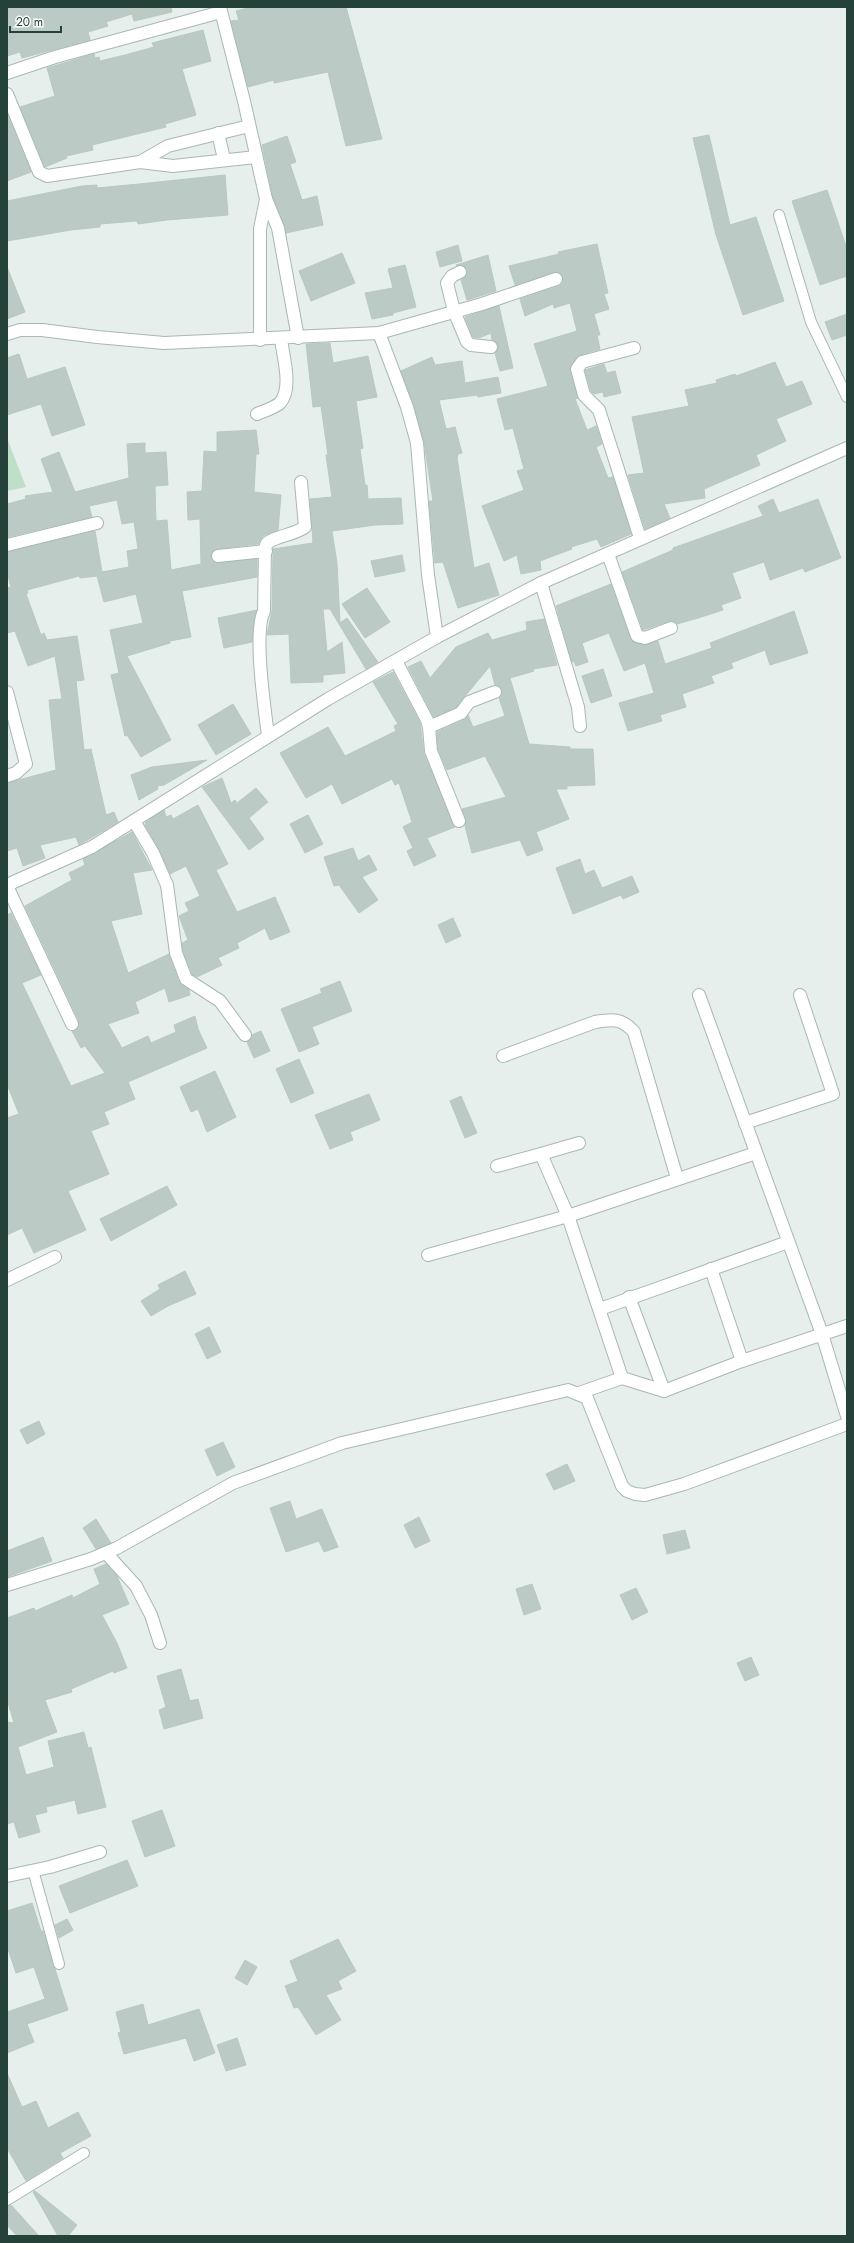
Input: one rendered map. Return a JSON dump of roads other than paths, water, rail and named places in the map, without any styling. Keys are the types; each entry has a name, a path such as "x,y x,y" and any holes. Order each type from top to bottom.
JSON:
{"street":[{"path":"7,73 55,57 220,9 266,199 278,228 298,338"},
{"path":"7,94 39,172 47,176 140,162 174,166 224,159 256,157"},
{"path":"140,162 168,146 249,126"},
{"path":"218,133 224,159"},
{"path":"260,340 260,229 266,199"},
{"path":"460,272 452,276 447,283 454,311 467,342 471,345 491,347"},
{"path":"7,334 20,330 42,330 164,343 260,340 379,333 556,279"},
{"path":"379,333 407,407 417,443 428,575 437,637"},
{"path":"257,414 279,403 284,395 286,384 281,339"},
{"path":"634,348 582,362 576,369 584,395 599,410 640,538"},
{"path":"72,1024 7,885 92,847 328,699 437,637 541,583 608,554 640,538 847,448"},
{"path":"268,736 263,693 260,638 260,619 264,611 267,543 299,531 305,527 301,482"},
{"path":"7,545 97,523"},
{"path":"218,556 266,551"},
{"path":"608,554 637,636 645,638 671,628"},
{"path":"541,583 578,707 580,726"},
{"path":"396,661 429,727 431,751 459,821"},
{"path":"7,692 26,764 16,773 7,776"},
{"path":"429,727 461,714 469,702 495,692"},
{"path":"134,821 154,853 167,885 176,953 186,979 220,1001 234,1017 244,1035"},
{"path":"699,995 822,1334 847,1416"},
{"path":"745,1123 833,1094 800,995"},
{"path":"503,1056 595,1022 609,1019 622,1021 634,1032 677,1178"},
{"path":"498,1166 579,1143"},
{"path":"428,1255 568,1216 677,1178 756,1153"},
{"path":"541,1154 568,1216 622,1378"},
{"path":"600,1309 629,1297 788,1242"},
{"path":"7,1280 55,1257"},
{"path":"711,1269 742,1361"},
{"path":"629,1297 664,1391"},
{"path":"579,1394 622,1378 664,1391 742,1361 847,1326"},
{"path":"7,1585 106,1553 233,1483 342,1442 568,1390 587,1398 622,1486 627,1491 635,1494 645,1495 684,1484 847,1424"},
{"path":"106,1553 136,1586 151,1615 160,1643"},
{"path":"7,1876 100,1852"}],"lane":[{"path":"778,215 811,322 847,397"},
{"path":"33,1870 59,1964"},
{"path":"7,2200 84,2153"}]}
